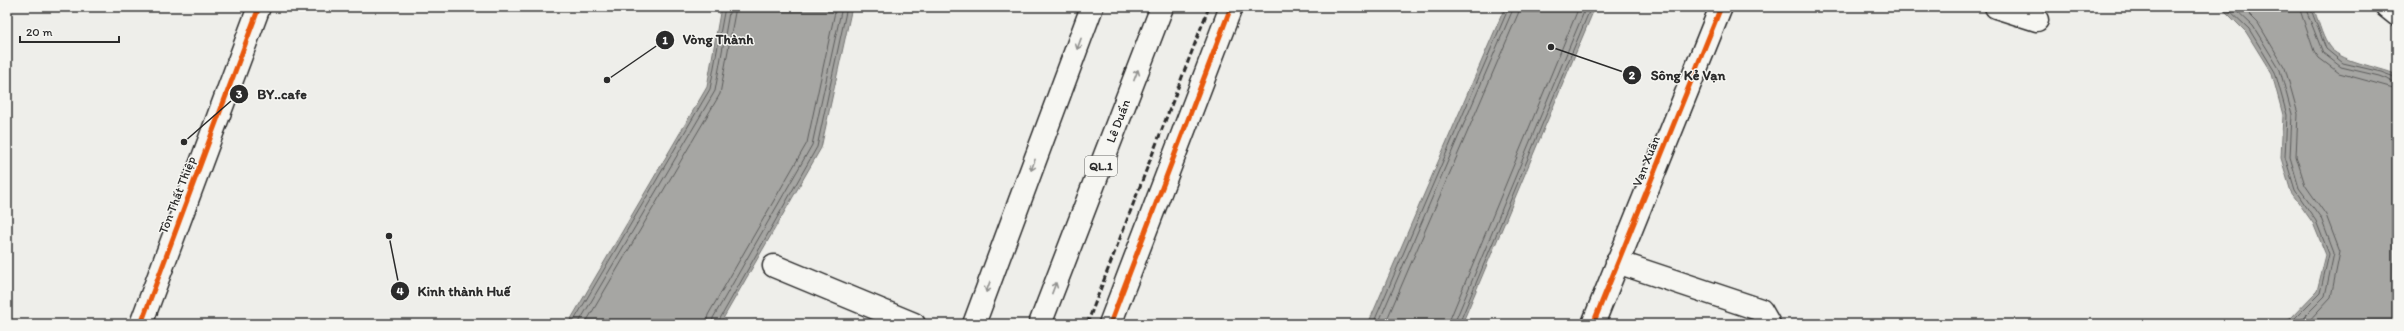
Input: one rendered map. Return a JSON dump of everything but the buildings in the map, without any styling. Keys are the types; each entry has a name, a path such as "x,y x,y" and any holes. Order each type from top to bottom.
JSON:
{"street":[{"name":"Tôn Thất Thiệp","path":"141,324 259,7"},
{"path":"974,324 1092,7"},
{"name":"Lê Duẩn","path":"1040,324 1162,7"},
{"path":"1110,324 1231,7"},
{"name":"Vạn Xuân","path":"1593,324 1721,7"},
{"path":"1996,7 2037,20"},
{"path":"2387,7 2397,15"},
{"path":"1617,262 1761,310 1769,324"},
{"path":"774,266 914,324"}],"water":[{"path":"721,7 852,7 821,148 720,324 568,324 707,87"},
{"path":"1505,7 1595,7 1462,324 1368,324"},
{"path":"2221,7 2313,7 2323,36 2333,51 2349,60 2397,75 2397,317 2391,324 2280,324 2290,319 2317,291 2326,255 2313,223 2291,192 2281,158 2283,115 2272,74 2246,32"}],"railway":[{"path":"1087,324 1209,7"}],"cycle path":[{"path":"141,324 259,7"},
{"path":"1110,324 1231,7"},
{"path":"1593,324 1721,7"}],"place":[{"name":"Sông Kẻ Vạn","path":"1551,47"},
{"name":"Vòng Thành","path":"607,80"},
{"name":"BY..cafe","path":"184,142"},
{"name":"Kinh thành Huế","path":"389,236"}]}
